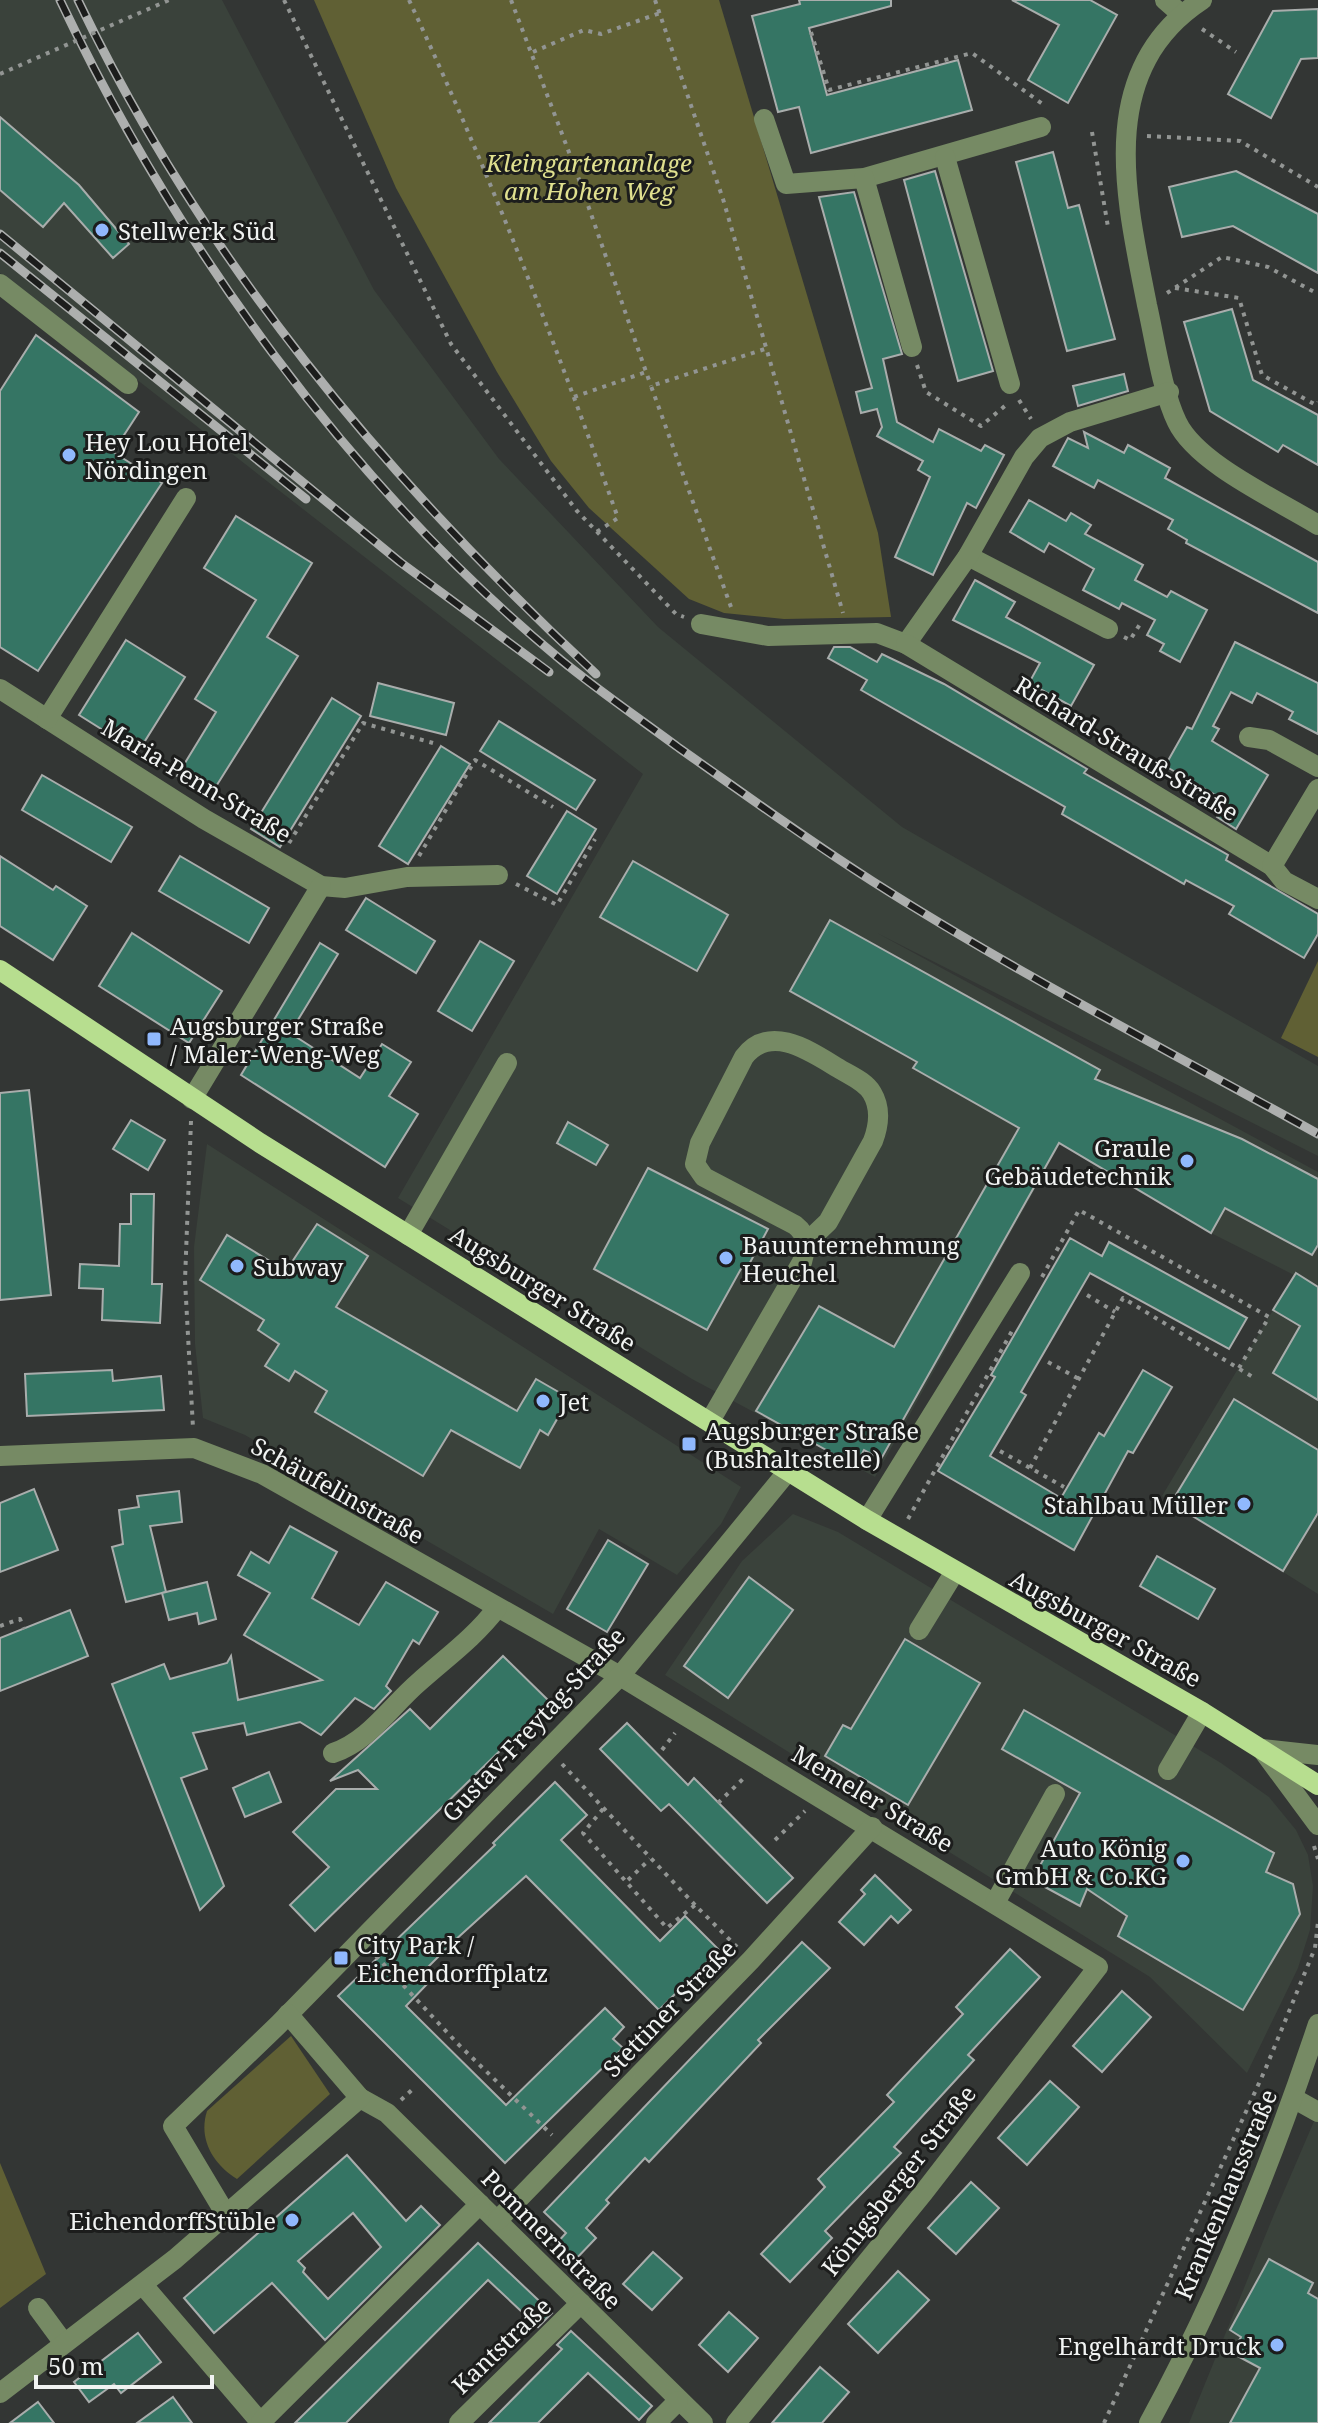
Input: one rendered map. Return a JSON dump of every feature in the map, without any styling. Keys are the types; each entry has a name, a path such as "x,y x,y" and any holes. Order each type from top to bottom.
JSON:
{"main road":[{"name":"Augsburger Straße","path":"0,970 192,1099 867,1520 954,1573 1202,1712 1318,1785"}],"street":[{"path":"1165,0 1181,14"},
{"path":"1202,0 1181,14 1145,60 1129,103 1124,135 1131,228 1148,306 1177,423 1201,452 1318,525"},
{"path":"764,119 786,184 864,178 945,157 1044,117"},
{"path":"945,157 1010,384"},
{"path":"864,178 912,347"},
{"path":"0,284 128,384"},
{"path":"906,644 968,556 1024,457 1040,438 1070,422 1169,392"},
{"path":"47,719 186,498"},
{"path":"968,556 1108,629"},
{"name":"Richard-Strauß-Straße","path":"701,624 768,636 877,633 906,644 1272,866 1284,881 1318,899"},
{"name":"Maria-Penn-Straße","path":"0,689 204,819 321,886"},
{"path":"1249,737 1269,740 1306,766"},
{"path":"1272,866 1318,789"},
{"path":"192,1099 321,886 345,888 407,877 498,875"},
{"path":"710,1421 802,1262 806,1243 828,1222 878,1128 877,1104 865,1085 817,1055 786,1041 765,1042 750,1049 744,1057 700,1143 695,1164 704,1177 795,1225 806,1243"},
{"path":"408,1235 507,1063"},
{"path":"867,1520 1020,1273"},
{"name":"Schäufelinstraße","path":"0,1456 194,1448 262,1474 620,1676"},
{"name":"Gustav-Freytag-Straße","path":"225,2213 173,2126 620,1676 788,1471"},
{"path":"919,1630 954,1573"},
{"path":"333,1753 353,1746 418,1682 475,1636 497,1608"},
{"name":"Memeler Straße","path":"620,1676 1098,1967"},
{"path":"1168,1770 1202,1712"},
{"path":"1262,1749 1318,1755"},
{"path":"1262,1749 1315,1833"},
{"path":"995,1903 1055,1794"},
{"name":"Stettiner Straße","path":"498,2220 751,1960 872,1827"},
{"name":"Königsberger Straße","path":"736,2423 924,2192 1098,1967"},
{"name":"Pommernstraße","path":"294,2007 360,2098 387,2113 703,2423"},
{"name":"Krankenhausstraße","path":"1149,2423 1183,2362 1293,2098 1318,2024"},
{"path":"0,2393 63,2342 143,2285 360,2098"},
{"path":"1293,2098 1318,2112"},
{"path":"143,2285 261,2423 480,2204"},
{"name":"Kantstraße","path":"459,2423 581,2303"},
{"path":"38,2308 63,2342"},
{"path":"656,2423 678,2401"}],"path":[{"path":"0,74 169,0"},
{"path":"284,0 451,344 526,448 595,533 676,614 701,624"},
{"path":"409,0 471,133 618,518 595,533"},
{"path":"511,0 533,52 731,609 732,630"},
{"path":"655,0 723,199 768,348 826,546 844,632"},
{"path":"533,52 584,30 601,34 660,13"},
{"path":"1181,14 1236,52"},
{"path":"811,32 829,90 972,53 1044,117"},
{"path":"1124,135 1240,141 1318,187"},
{"path":"1148,306 1222,257 1268,267 1318,294"},
{"path":"1175,288 1239,298 1262,375 1316,405 1318,402"},
{"path":"912,347 926,392 981,426 1017,397 1040,438"},
{"path":"651,386 768,348"},
{"path":"574,397 646,372"},
{"path":"278,860 363,723 433,743"},
{"path":"407,877 475,760 553,807"},
{"path":"498,875 557,905 595,839"},
{"path":"192,1099 185,1295 194,1448"},
{"path":"1036,1288 1079,1210 1269,1317 1239,1368"},
{"path":"1087,1295 1115,1312"},
{"path":"1030,1468 1123,1298 1256,1379"},
{"path":"897,1538 1013,1330"},
{"path":"1048,1362 1079,1379"},
{"path":"1000,1451 1064,1487"},
{"path":"0,1626 20,1619 24,1629"},
{"path":"549,1750 650,1859 751,1960"},
{"path":"718,1803 762,1760"},
{"path":"775,1840 821,1796"},
{"path":"603,1809 583,1833 628,1880 667,1928 695,1905"},
{"path":"1315,1833 1318,1859"},
{"path":"628,1880 650,1859"},
{"path":"1104,2423 1265,2070 1315,1948 1318,1922"},
{"path":"362,1938 415,2001 568,2150"}],"shaded area":[{"path":"0,0 222,0 374,290 499,459 658,627 902,827 1318,1066 1318,1156 877,933 1318,1172 1318,1594 1162,1496 1294,1275 1211,1233 1060,1144 875,1477 692,1379 398,1198 643,774 0,273"},
{"path":"207,1144 741,1487 721,1524 677,1575 599,1529 553,1614 245,1435 203,1418 195,1344 194,1247"},
{"path":"793,1514 838,1532 1221,1763 1269,1797 1296,1830 1308,1855 1313,1886 1310,1930 1298,1968 1247,2073 1150,1977 665,1675 742,1561"},
{"path":"1318,2112 1318,2423 1189,2423 1275,2212"}],"green space":[{"name":"Kleingartenanlage am Hohen Weg","path":"314,0 719,0 878,533 891,617 784,619 724,613 689,599 589,508 551,461 497,372 396,188"},
{"path":"1318,961 1318,1057 1281,1038"},
{"path":"291,2036 330,2094 237,2179 221,2166 206,2141 207,2111"},
{"path":"0,2163 46,2274 0,2308"}],"building":[{"path":"799,0 891,0 891,6 809,28 827,95 958,60 972,110 811,153 799,107 778,112 752,16 800,4"},
{"path":"1012,0 1090,0 1117,15 1068,103 1028,80 1059,25"},
{"path":"1318,9 1318,58 1301,59 1271,118 1228,94 1273,11"},
{"path":"0,117 79,185 129,244 113,258 64,203 43,227 0,190"},
{"path":"1053,152 1068,208 1079,205 1115,339 1067,351 1016,162"},
{"path":"935,171 993,371 958,381 904,180"},
{"path":"1236,171 1318,214 1318,273 1233,226 1182,237 1169,187"},
{"path":"854,192 902,354 883,359 897,422 933,442 939,429 981,451 985,445 1004,455 976,508 967,503 933,575 895,557 930,477 918,470 923,461 877,436 882,427 877,409 861,413 856,392 872,388 819,197"},
{"path":"1232,309 1253,380 1318,415 1318,465 1283,445 1278,452 1210,411 1184,322"},
{"path":"36,335 139,412 113,452 162,483 38,671 0,647 0,391"},
{"path":"1124,374 1128,391 1078,406 1073,386"},
{"path":"1084,432 1124,453 1128,445 1170,468 1165,478 1318,562 1318,613 1186,543 1187,540 1168,529 1173,520 1098,480 1094,488 1053,466 1068,438 1088,448"},
{"path":"1029,500 1066,521 1071,513 1091,525 1085,534 1143,565 1135,580 1167,597 1171,591 1207,610 1180,662 1160,651 1164,644 1147,635 1155,620 1122,603 1119,609 1083,590 1094,569 1049,543 1044,552 1010,532"},
{"path":"236,516 312,563 267,637 298,656 210,796 177,776 216,712 195,699 256,600 204,568"},
{"path":"975,580 1015,602 1006,617 1094,665 1071,706 1029,683 1040,663 953,620"},
{"path":"126,640 185,677 138,752 79,715"},
{"path":"1235,642 1318,683 1318,734 1289,719 1293,712 1257,693 1252,703 1231,692 1213,726 1219,729 1212,741 1268,775 1236,829 1217,817 1226,801 1165,766 1187,727 1192,729"},
{"path":"834,647 850,647 877,662 882,654 944,684 1087,769 1084,773 1228,855 1226,860 1318,914 1318,934 1304,958 1229,914 1234,906 1186,880 1184,884 1062,814 1065,807 861,690 867,680 828,658"},
{"path":"378,683 454,703 446,735 370,716"},
{"path":"332,698 361,716 280,847 251,829"},
{"path":"499,721 595,780 576,810 480,751"},
{"path":"441,746 470,764 408,864 379,846"},
{"path":"42,775 132,827 111,862 22,810"},
{"path":"567,811 596,829 557,894 527,876"},
{"path":"0,856 53,890 56,886 87,906 53,960 0,926"},
{"path":"180,856 269,908 249,943 159,891"},
{"path":"633,861 728,915 697,971 600,917"},
{"path":"366,898 435,941 416,973 346,930"},
{"path":"830,920 1100,1070 1095,1079 1242,1139 1318,1179 1318,1245 1312,1255 1225,1208 1211,1233 1059,1143 881,1459 864,1450 855,1466 756,1411 819,1306 894,1347 1019,1128 913,1068 917,1062 790,991"},
{"path":"132,933 222,991 189,1043 99,986"},
{"path":"480,941 514,961 472,1031 438,1011"},
{"path":"320,943 338,954 290,1033 360,1078 382,1044 411,1062 389,1096 418,1114 385,1167 241,1075"},
{"path":"29,1090 51,1295 0,1300 0,1093"},
{"path":"131,1120 165,1140 148,1170 113,1149"},
{"path":"568,1122 608,1145 596,1165 557,1143"},
{"path":"648,1168 768,1229 746,1270 742,1267 707,1330 594,1269"},
{"path":"131,1194 154,1194 152,1284 162,1284 160,1323 102,1320 103,1289 79,1288 80,1264 119,1266 120,1224 131,1224"},
{"path":"317,1224 368,1256 336,1307 517,1411 536,1379 569,1398 548,1435 540,1430 520,1468 451,1430 423,1476 315,1412 327,1391 295,1371 289,1381 265,1366 279,1344 258,1330 264,1320 200,1280 227,1235 286,1271"},
{"path":"1070,1238 1102,1256 1109,1242 1247,1318 1229,1349 1090,1273 1021,1392 1026,1395 990,1456 1061,1498 1099,1433 1104,1436 1143,1370 1172,1387 1133,1453 1128,1451 1074,1550 938,1471 995,1377 991,1375"},
{"path":"1296,1273 1318,1287 1318,1400 1273,1373 1300,1326 1273,1310"},
{"path":"112,1370 113,1381 161,1376 164,1410 27,1416 25,1374"},
{"name":"Stahlbau Müller","path":"1234,1399 1318,1450 1318,1513 1283,1571 1171,1503"},
{"path":"34,1489 58,1550 0,1572 0,1503"},
{"path":"179,1491 182,1522 150,1526 166,1592 126,1602 112,1547 123,1544 119,1510 139,1507 137,1496"},
{"path":"290,1526 337,1552 312,1598 359,1625 386,1582 438,1612 419,1644 413,1640 386,1686 391,1691 374,1709 355,1698 321,1735 300,1722 247,1735 244,1723 193,1733 207,1769 181,1778 224,1886 200,1910 112,1684 164,1664 170,1679 227,1663 231,1656 238,1700 322,1680 244,1635 270,1593 238,1575 251,1552 269,1563"},
{"path":"608,1540 648,1564 607,1632 567,1609"},
{"path":"1157,1556 1215,1589 1198,1619 1140,1586"},
{"path":"749,1577 793,1610 728,1698 684,1666"},
{"path":"207,1582 216,1619 199,1624 197,1613 169,1620 162,1593"},
{"path":"70,1610 88,1656 0,1691 0,1638"},
{"path":"905,1639 980,1683 908,1805 825,1756 843,1725 851,1729"},
{"path":"503,1656 550,1702 315,1931 290,1905 329,1867 293,1832 336,1789 377,1789 358,1770 330,1781 410,1709 430,1729"},
{"path":"1024,1710 1274,1853 1266,1872 1293,1884 1300,1914 1243,2010 1118,1936 1127,1916 1087,1889 1080,1906 1032,1880 1080,1793 1002,1749"},
{"path":"627,1723 688,1785 694,1778 793,1878 767,1903 669,1804 661,1811 600,1749"},
{"path":"269,1772 281,1802 245,1817 233,1788"},
{"path":"555,1782 587,1815 561,1840 660,1941 685,1916 719,1950 659,2010 526,1876 453,1942 421,1974 429,1982 406,2006 506,2105 605,2008 624,2027 613,2039 623,2048 505,2163 338,1996 495,1845 493,1843"},
{"path":"875,1875 911,1910 898,1923 891,1916 864,1945 839,1922 865,1894 861,1890"},
{"path":"802,1942 830,1968 758,2040 761,2043 649,2162 645,2158 606,2200 609,2203 586,2228 596,2238 574,2261 556,2244 566,2233 544,2212"},
{"path":"1010,1949 1040,1977 968,2055 974,2060 894,2147 901,2153 825,2231 832,2238 790,2282 761,2254 825,2187 818,2179 894,2102 887,2095 963,2014 956,2007"},
{"path":"1122,1991 1151,2017 1102,2072 1073,2046"},
{"path":"1050,2081 1079,2107 1027,2165 998,2138"},
{"path":"347,2155 406,2221 421,2206 440,2225 325,2340 272,2283 214,2333 184,2298","holes":["353,2213 381,2247 328,2299 303,2272 305,2268 298,2261"]},
{"path":"971,2182 999,2208 956,2254 928,2228"},
{"path":"478,2243 552,2313 538,2327 488,2280 346,2423 295,2423"},
{"path":"653,2252 682,2278 652,2310 623,2284"},
{"name":"Engelhardt Druck","path":"1269,2259 1313,2283 1308,2293 1318,2299 1318,2423 1230,2423 1260,2368 1232,2353 1241,2337 1230,2330"},
{"path":"898,2271 929,2300 878,2353 848,2324"},
{"path":"729,2312 758,2338 728,2372 699,2345"},
{"path":"571,2331 652,2406 639,2420 588,2373 538,2423 489,2423 562,2349 557,2345"},
{"path":"138,2333 161,2362 121,2393 114,2384 89,2402 74,2382"},
{"path":"820,2367 849,2392 822,2423 772,2423"},
{"path":"173,2397 192,2423 137,2423"},
{"path":"38,2402 54,2423 10,2423"}],"railway":[{"path":"60,0 106,91 158,182 275,357 410,518 484,592 590,683 847,865 1037,980 1318,1134"},
{"path":"78,0 127,95 182,187 241,276 305,361 373,444 444,523 596,674"},
{"path":"0,234 400,562 549,672"},
{"path":"0,253 306,499"}],"place":[{"name":"Stellwerk Süd","path":"102,230"},
{"name":"Hey Lou Hotel Nördingen","path":"69,455"},
{"name":"Augsburger Straße / Maler-Weng-Weg","path":"154,1039"},
{"name":"Graule Gebäudetechnik","path":"1187,1161"},
{"name":"Bauunternehmung Heuchel","path":"726,1258"},
{"name":"Subway","path":"237,1266"},
{"name":"Jet","path":"543,1401"},
{"name":"Augsburger Straße (Bushaltestelle)","path":"689,1444"},
{"name":"Stahlbau Müller","path":"1244,1504"},
{"name":"Auto König GmbH & Co.KG","path":"1183,1861"},
{"name":"City Park / Eichendorffplatz","path":"341,1958"},
{"name":"EichendorffStüble","path":"292,2220"},
{"name":"Engelhardt Druck","path":"1277,2345"}]}
